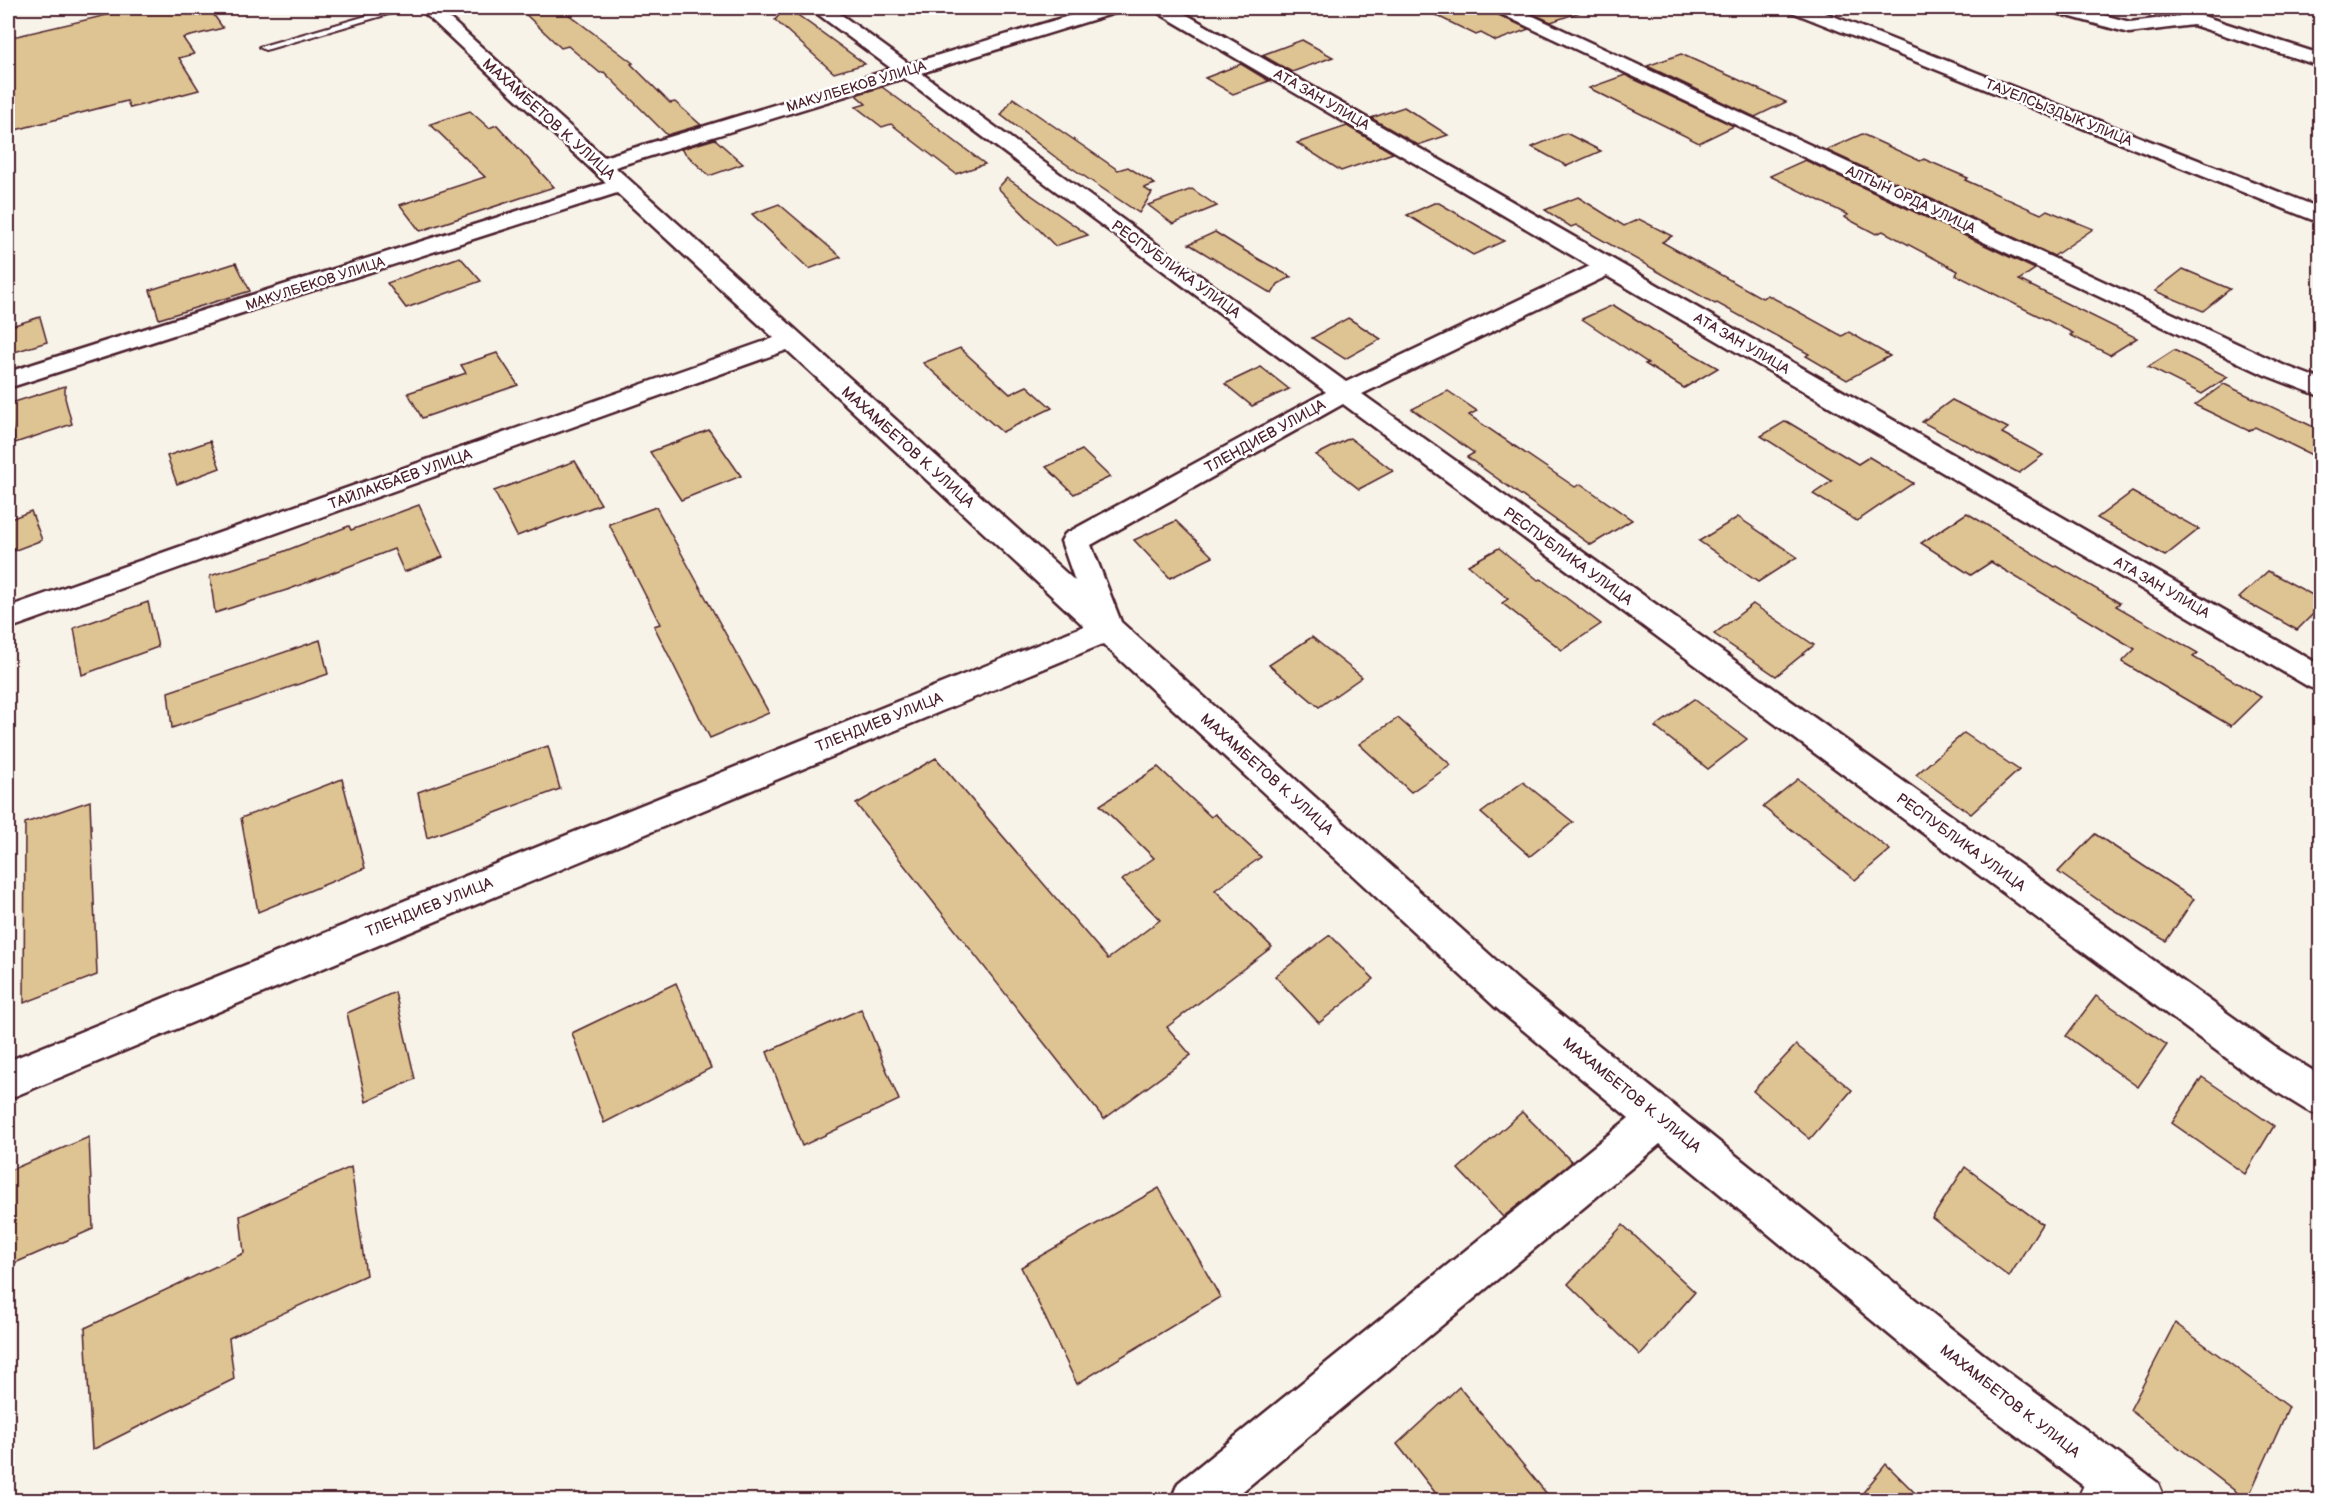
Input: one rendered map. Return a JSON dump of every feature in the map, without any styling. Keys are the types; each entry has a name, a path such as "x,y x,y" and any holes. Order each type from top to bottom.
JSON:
{"street":[{"name":"МАХАМБЕТОВ К. УЛИЦА","path":"428,8 1507,994 1967,1370 2098,1487 2140,1500"},
{"name":"РЕСПУБЛИКА УЛИЦА","path":"821,8 1344,393 2262,1061 2320,1097"},
{"name":"МАКУЛБЕКОВ УЛИЦА","path":"8,380 611,175 907,71 1112,8"},
{"name":"АТА ЗАН УЛИЦА","path":"1164,8 2320,679"},
{"name":"АЛТЫН ОРДА УЛИЦА","path":"1503,8 2274,370 2320,388"},
{"name":"ТАУЕЛСЫЗДЫК УЛИЦА","path":"1798,8 2320,216"},
{"path":"2059,8 2129,28 2188,13 2320,60"},
{"name":"ТЛЕНДИЕВ УЛИЦА","path":"8,1080 1108,628 1075,541 1344,393 1609,266"},
{"name":"ТАЙЛАКБАЕВ УЛИЦА","path":"8,618 792,340"},
{"path":"1195,1500 1660,1118"}],"lane":[{"path":"265,47 404,8"}],"building":[{"path":"137,8 209,8 223,28 183,38 194,54 179,58 199,90 130,108 127,101 8,132 8,38"},
{"path":"519,8 560,8 633,63 631,64 670,103 675,102 701,125 667,135 604,72 600,73 568,46 561,48"},
{"path":"785,8 865,64 834,73 775,20"},
{"path":"1421,8 1492,8 1496,14 1529,29 1496,41 1481,33 1476,35"},
{"path":"1520,8 1579,8 1580,12 1551,22"},
{"path":"1302,40 1333,57 1292,72 1262,55"},
{"path":"1681,54 1786,102 1755,117 1647,66"},
{"path":"1241,64 1269,81 1233,94 1205,78"},
{"path":"1625,75 1734,126 1699,143 1589,88"},
{"path":"882,87 985,164 956,174 891,124 882,127 856,107 866,104 857,96 858,94"},
{"path":"1013,98 1118,170 1128,167 1155,184 1144,188 1152,193 1139,213 1054,156 1001,115"},
{"path":"1404,107 1448,135 1418,145 1371,118"},
{"path":"470,111 489,128 497,125 554,187 420,231 400,205 485,177 430,124"},
{"path":"1347,126 1393,153 1341,171 1297,143"},
{"path":"1566,133 1601,151 1567,166 1532,147"},
{"path":"1862,134 1920,161 1924,159 1968,178 1965,180 2041,214 2047,210 2093,229 2054,256 1826,150"},
{"path":"715,139 743,164 709,176 681,149"},
{"path":"1805,160 2035,269 2019,280 2137,338 2110,355 2070,335 2073,333 1956,275 1958,271 1883,231 1876,234 1844,217 1848,215 1770,176"},
{"path":"1007,178 1088,235 1055,246 998,188"},
{"path":"1192,189 1217,206 1173,224 1148,205"},
{"path":"1578,197 1624,226 1639,219 1672,236 1662,242 1762,298 1768,295 1842,336 1849,332 1890,356 1847,380 1806,356 1809,354 1576,225 1571,227 1545,210"},
{"path":"1439,203 1504,241 1473,255 1407,215"},
{"path":"779,204 841,257 809,269 752,214"},
{"path":"1215,232 1291,277 1278,284 1272,294 1189,244"},
{"path":"460,257 481,281 406,308 387,283"},
{"path":"236,263 250,291 159,319 150,290"},
{"path":"2183,269 2230,289 2203,311 2155,291"},
{"path":"1613,305 1718,368 1684,388 1645,364 1648,363 1582,319"},
{"path":"40,317 47,342 8,354 8,327"},
{"path":"1348,318 1381,339 1345,359 1312,338"},
{"path":"960,348 1010,394 1027,386 1052,408 1002,432 923,363"},
{"path":"2174,350 2228,377 2202,394 2148,367"},
{"path":"497,353 518,385 422,418 408,393 466,373 461,365"},
{"path":"1261,367 1289,389 1252,406 1225,384"},
{"path":"2224,384 2320,430 2320,459 2255,427 2249,431 2195,405"},
{"path":"65,386 65,398 72,424 15,443 8,404"},
{"path":"1448,391 1477,411 1469,415 1575,487 1581,484 1632,520 1591,545 1467,457 1474,453 1412,409"},
{"path":"1952,400 2008,428 2002,433 2043,455 2019,473 1922,422"},
{"path":"1786,421 1858,464 1869,457 1913,483 1857,521 1813,494 1832,481 1761,436"},
{"path":"709,430 741,476 681,500 650,452"},
{"path":"1350,438 1393,471 1359,489 1316,455"},
{"path":"210,441 220,468 177,484 167,456"},
{"path":"1082,450 1110,477 1074,494 1046,467"},
{"path":"575,461 601,504 517,536 494,491"},
{"path":"2132,492 2199,529 2165,556 2097,518"},
{"path":"419,505 443,557 404,572 394,549 290,589 215,613 210,576 272,556 349,526 351,530"},
{"path":"656,507 769,713 710,738 654,626 660,624 609,524"},
{"path":"31,511 42,540 8,553 8,520"},
{"path":"1967,513 2055,567 2057,566 2120,603 2116,606 2198,653 2193,657 2261,697 2231,726 2122,662 2135,649 1991,562 1971,575 1921,543"},
{"path":"1738,517 1797,557 1758,582 1699,541"},
{"path":"1176,521 1213,557 1170,578 1134,540"},
{"path":"1499,548 1538,580 1541,579 1601,624 1562,650 1502,603 1508,599 1468,565"},
{"path":"2268,571 2320,599 2320,607 2297,630 2239,598"},
{"path":"148,602 158,647 82,675 74,628"},
{"path":"1753,604 1814,645 1776,676 1714,634"},
{"path":"1312,637 1362,677 1319,707 1269,665"},
{"path":"320,640 328,674 172,728 168,692"},
{"path":"1694,699 1747,739 1708,769 1655,727"},
{"path":"1398,718 1451,765 1411,792 1359,744"},
{"path":"1964,733 2019,770 1971,814 1916,775"},
{"path":"548,746 560,789 427,838 418,792"},
{"path":"936,758 1108,959 1160,920 1122,880 1154,858 1100,805 1158,767 1211,817 1215,814 1261,857 1215,890 1272,947 1167,1027 1191,1055 1104,1119 856,804"},
{"path":"342,779 365,868 258,912 241,818"},
{"path":"1798,779 1890,850 1855,880 1763,807"},
{"path":"1523,782 1573,822 1530,856 1481,813"},
{"path":"90,801 97,975 24,1003 25,823"},
{"path":"2095,834 2194,899 2166,941 2107,906 2058,872"},
{"path":"1330,935 1374,979 1319,1023 1275,976"},
{"path":"676,983 711,1068 604,1123 572,1033"},
{"path":"395,992 415,1079 366,1102 347,1013"},
{"path":"2096,996 2167,1045 2138,1087 2066,1036"},
{"path":"861,1009 899,1100 802,1146 767,1052"},
{"path":"1796,1045 1852,1090 1810,1139 1753,1091"},
{"path":"2202,1077 2274,1126 2245,1174 2172,1123"},
{"path":"1522,1112 1572,1162 1503,1217 1458,1169"},
{"path":"89,1137 93,1229 8,1266 8,1171"},
{"path":"351,1167 366,1275 229,1338 234,1379 92,1450 85,1328 244,1253 240,1216"},
{"path":"1965,1167 2042,1224 2009,1277 1932,1218"},
{"path":"1159,1188 1220,1297 1077,1384 1021,1267"},
{"path":"1623,1225 1695,1292 1640,1355 1568,1284"},
{"path":"2175,1323 2289,1407 2247,1500 2130,1410"},
{"path":"1459,1387 1552,1500 1441,1500 1397,1444"},
{"path":"1886,1464 1922,1500 1857,1500"}]}
